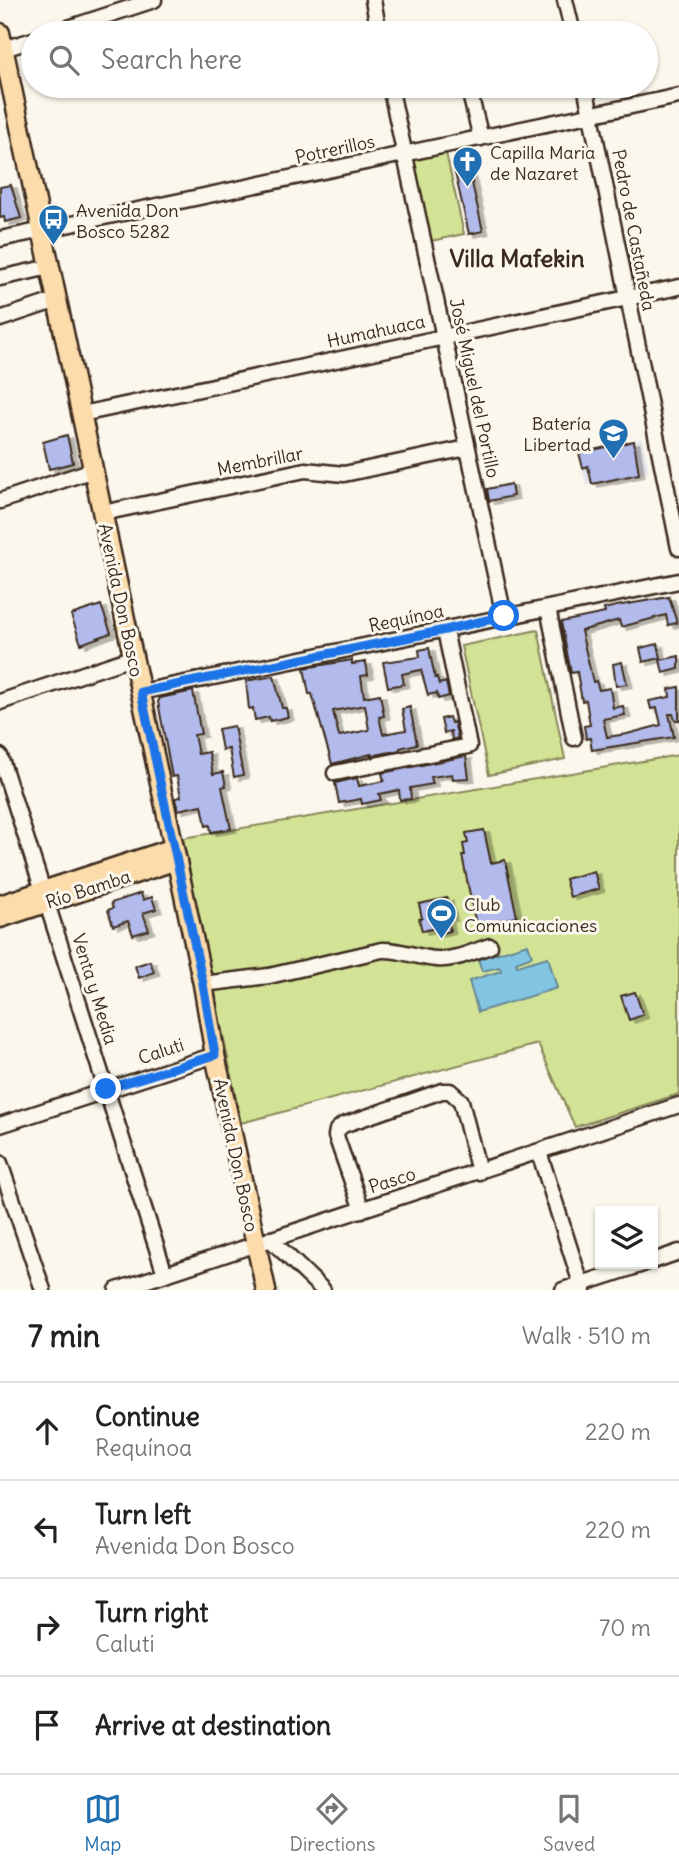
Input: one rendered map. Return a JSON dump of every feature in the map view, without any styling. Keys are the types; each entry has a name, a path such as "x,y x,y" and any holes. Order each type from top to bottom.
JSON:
{"main road":[{"name":"Avenida Don Bosco","path":"1,44 176,854 215,1055 262,1242 266,1290"},
{"name":"Río Bamba","path":"0,905 46,896 176,854"},
{"name":"Río Bamba","path":"0,918 46,896"}],"street":[{"path":"90,21 154,0"},
{"path":"373,0 377,21"},
{"path":"565,0 570,21"},
{"path":"1,44 21,42"},
{"name":"Potrerillos","path":"0,239 679,96"},
{"name":"José Miguel del Portillo","path":"392,98 504,616"},
{"path":"471,98 481,138"},
{"name":"Pedro de Castañeda","path":"588,98 679,548"},
{"path":"0,278 50,267"},
{"name":"Humahuaca","path":"82,414 679,287"},
{"path":"0,319 57,300"},
{"name":"Membrillar","path":"103,513 305,470 344,474 467,448"},
{"path":"0,501 93,470"},
{"name":"Requínoa","path":"141,692 679,581"},
{"path":"548,608 574,738"},
{"path":"335,773 469,746 445,630"},
{"path":"0,702 134,657"},
{"name":"Venta y Media","path":"0,756 165,1274"},
{"path":"203,984 269,976 382,950 397,949 435,959 446,959 490,946"},
{"name":"Caluti","path":"0,1125 215,1055"},
{"path":"362,1210 336,1136 337,1130 343,1125 442,1091 450,1091 461,1101 479,1172"},
{"name":"Pasco","path":"117,1290 679,1105"},
{"path":"539,1153 582,1287"},
{"path":"0,1163 43,1290"},
{"path":"262,1242 323,1290"},
{"path":"658,1259 679,1252"},
{"path":"564,1290 582,1287 630,1269"}],"shaded area":[{"name":"Batería Libertad","path":"642,439 649,472 586,485 579,453"}],"green space":[{"path":"446,153 464,234 431,241 413,160"},
{"path":"538,630 565,759 489,775 461,646"},
{"name":"Club Comunicaciones","path":"679,755 679,1094 575,1127 538,1044 241,1123 183,838"}],"water":[{"path":"528,944 532,956 516,962 517,966 548,957 557,988 478,1012 469,981 501,971 500,967 482,971 478,959"}],"building":[{"name":"Capilla Maria de Nazaret","path":"467,161 483,231 469,234 453,164"},
{"path":"11,185 21,218 5,222 4,217 0,218 0,187"},
{"path":"67,435 73,463 49,469 43,442"},
{"name":"Batería Libertad","path":"634,441 639,474 592,484 588,466 583,468 579,453"},
{"path":"511,484 513,496 489,501 487,489"},
{"path":"669,597 677,623 668,625 666,615 621,627 619,620 581,631 593,682 596,681 599,690 610,688 613,708 623,706 625,715 603,719 607,737 661,725 657,708 651,709 649,701 670,697 669,689 679,687 679,720 669,714 674,737 592,750 590,738 586,739 584,726 590,725 586,700 582,701 577,672 571,673 561,622 605,613 604,609 616,606"},
{"path":"101,605 111,633 81,644 71,615"},
{"path":"658,644 661,658 643,662 640,648"},
{"path":"429,648 435,678 437,677 439,684 446,682 449,696 438,699 437,693 428,695 421,670 402,674 404,684 388,687 383,662 420,657 419,650"},
{"path":"679,656 679,669 663,673 660,660"},
{"path":"352,660 352,664 366,662 368,675 361,676 364,697 380,694 384,716 379,717 383,734 406,730 402,709 410,707 417,744 332,764 312,694 309,694 304,668","holes":["365,705 369,730 339,736 333,711"]},
{"path":"622,662 627,684 616,686 613,664"},
{"path":"274,676 282,708 286,708 288,717 270,721 269,717 255,720 253,708 249,709 246,681"},
{"path":"193,691 201,734 194,735 198,754 209,752 213,774 223,772 226,786 222,787 231,829 211,832 210,825 206,826 202,805 178,810 175,798 181,797 177,776 172,777 158,702 160,698"},
{"path":"449,717 451,723 454,722 458,738 452,740 451,731 444,733 441,719"},
{"path":"234,726 243,775 234,777 229,749 222,750 218,729"},
{"path":"466,756 469,778 453,779 452,774 431,777 433,784 410,788 411,799 400,800 399,790 379,794 381,800 362,804 361,799 339,803 335,783 357,778 359,786 384,781 382,773"},
{"path":"484,830 491,863 505,860 517,917 476,925 462,855 465,855 463,844 468,843 466,833"},
{"path":"594,871 599,889 570,897 565,879"},
{"path":"141,893 143,900 152,897 156,909 143,913 149,930 133,935 128,921 113,926 108,910 113,908 111,903"},
{"path":"447,898 452,918 448,919 450,931 437,934 436,928 422,931 419,904"},
{"path":"150,961 154,972 139,978 135,966"},
{"path":"635,992 643,1015 629,1020 621,996"}],"place":[{"name":"Capilla Maria de Nazaret","path":"467,189"},
{"name":"Avenida Don Bosco 5282","path":"53,247"},
{"name":"Batería Libertad","path":"614,460"},
{"name":"Club Comunicaciones","path":"441,941"}],"district":[{"name":"Villa Mafekin","path":"517,258"}],"route":[{"path":"106,1089 215,1055 203,984 141,692 504,616"}]}
